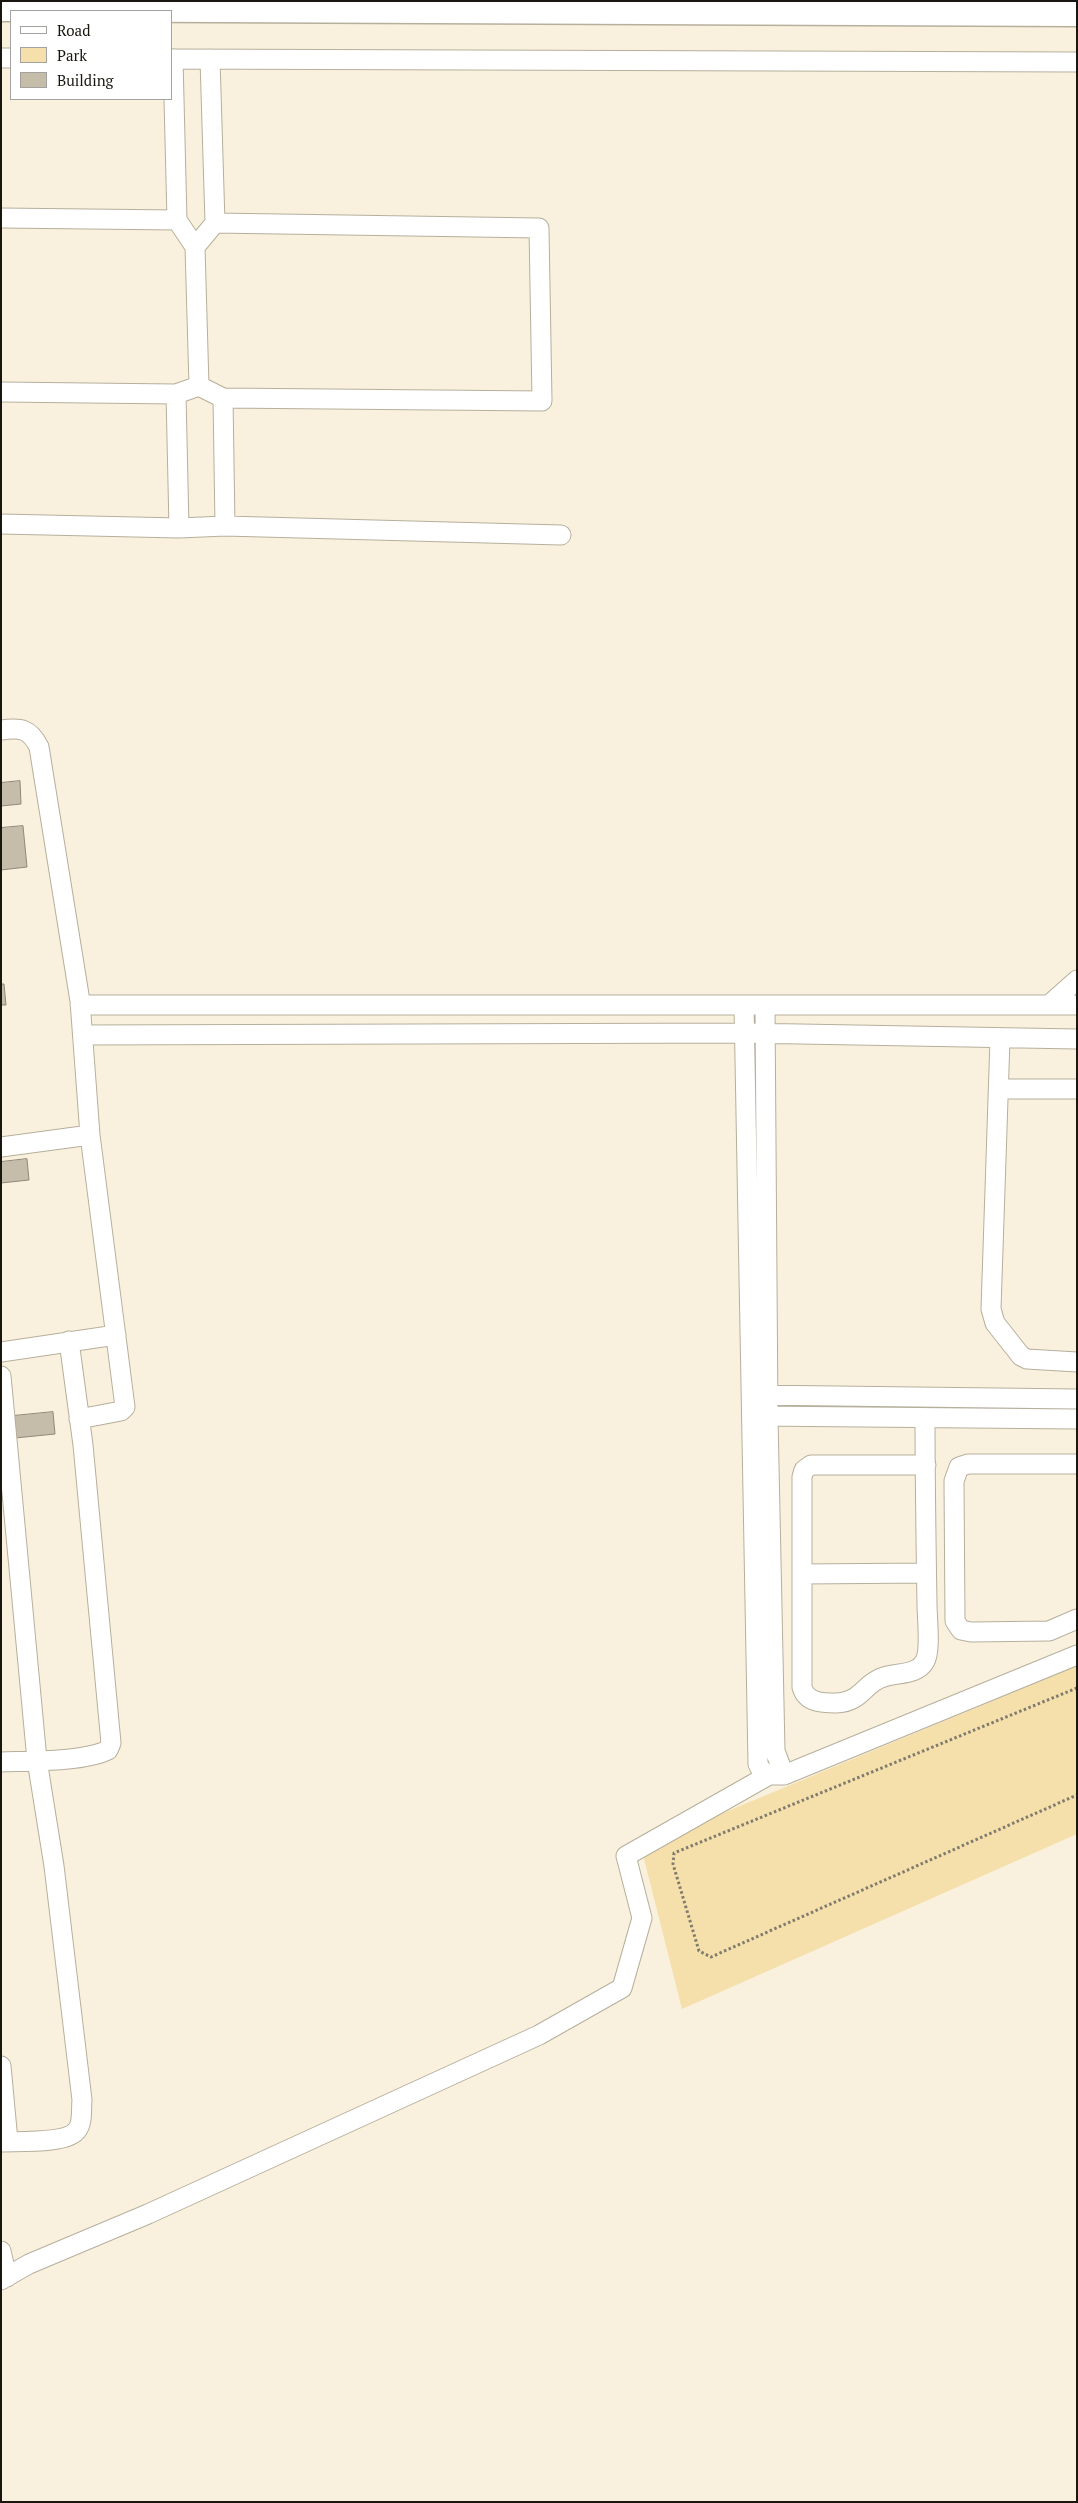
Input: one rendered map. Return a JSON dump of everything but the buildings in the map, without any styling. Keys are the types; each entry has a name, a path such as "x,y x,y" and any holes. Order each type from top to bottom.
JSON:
{"main road":[{"path":"1,8 1077,13"}],"street":[{"path":"199,386 195,247 177,220 172,59 1077,62"},
{"path":"195,247 215,223 210,59"},
{"path":"1,218 177,220"},
{"path":"1,392 176,394 199,386 223,398 542,401 539,228 215,223"},
{"path":"176,394 179,528"},
{"path":"223,398 225,526"},
{"path":"1,524 179,528 225,526 561,535"},
{"path":"1,730 21,728 28,730 39,747 80,1005 90,1135 124,1407 121,1412 79,1419"},
{"path":"1050,1004 1077,980"},
{"path":"80,1005 1077,1005"},
{"path":"744,1005 759,1395"},
{"path":"764,1005 759,1416 777,1775"},
{"path":"83,1035 765,1033 1077,1039"},
{"path":"1000,1038 992,1318 1022,1356 1027,1359 1077,1362"},
{"path":"1000,1089 1077,1089"},
{"path":"1,1147 90,1135"},
{"path":"1,1352 116,1335"},
{"path":"1,1762 102,1753 108,1750 111,1742 79,1419 69,1341"},
{"path":"1,1376 38,1760 54,1866 82,2100 80,2123 77,2130 72,2135 50,2140 5,2142 1,2066"},
{"path":"759,1395 1077,1400"},
{"path":"759,1416 1077,1419"},
{"path":"925,1418 926,1464 927,1658 922,1666 914,1671 880,1678 857,1697 849,1701 827,1703 812,1700 803,1692 802,1687 804,1470 811,1465 926,1464"},
{"path":"1077,1464 968,1464 959,1468 954,1481 956,1620 961,1630 971,1632 1049,1631 1077,1619"},
{"path":"802,1574 926,1574"},
{"path":"1,2251 4,2278 29,2264 148,2214 539,2035 622,1988 642,1918 626,1856 777,1775 1077,1655"}],"path":[{"path":"1077,1688 674,1853 673,1864 700,1951 711,1956 1077,1795"}],"green space":[{"path":"1077,1666 1077,1834 682,2009 641,1847"}]}
